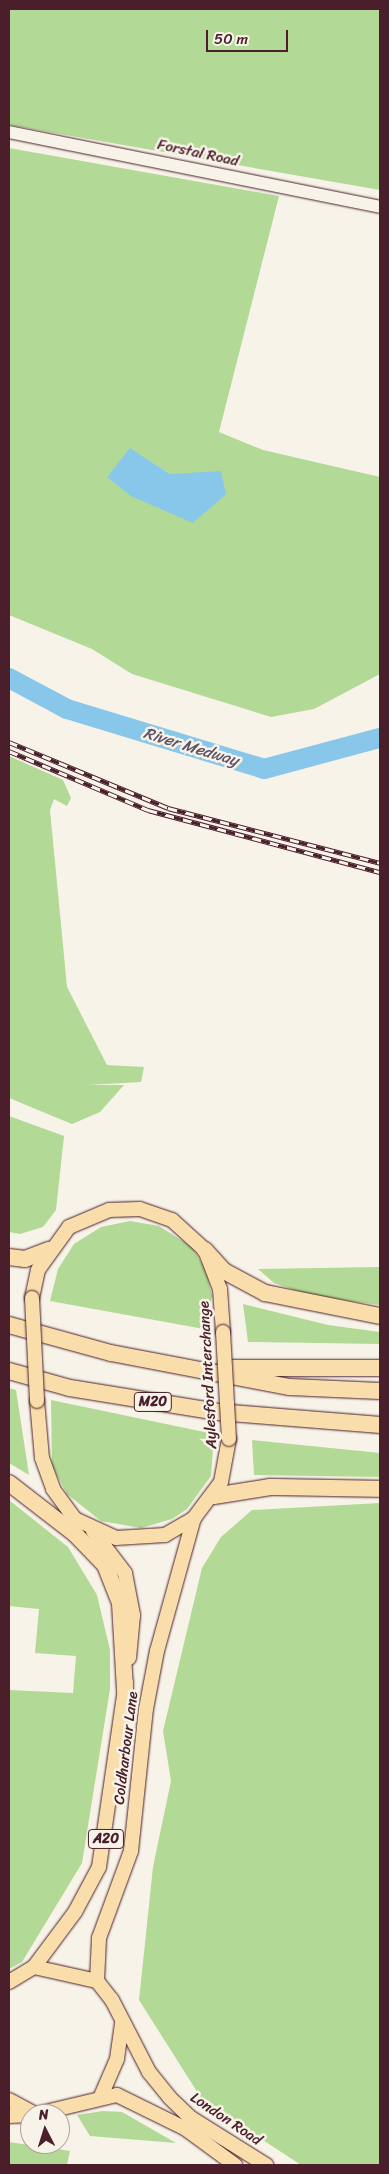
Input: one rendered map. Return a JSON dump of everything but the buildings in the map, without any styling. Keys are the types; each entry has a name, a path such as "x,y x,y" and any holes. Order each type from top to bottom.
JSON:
{"highway":[{"path":"9,1257 36,1257 49,1250"},
{"path":"205,1250 224,1271 265,1294 380,1316"},
{"path":"9,1325 188,1368 290,1387 380,1391"},
{"path":"188,1368 380,1368"},
{"name":"M20","path":"9,1371 79,1389 218,1412 380,1425"},
{"name":"M20","path":"300,1420 380,1419"},
{"path":"14,1487 75,1519"},
{"path":"14,1487 93,1550 114,1581 120,1603 125,1691"},
{"path":"214,1496 270,1487 380,1489"}],"main road":[{"name":"Aylesford Interchange","path":"122,1208 172,1220 205,1250 220,1289 229,1439 226,1467 214,1496 194,1518 148,1539 116,1538 93,1531 75,1519 46,1474 37,1402 32,1298 38,1270 49,1250 82,1219 122,1208"},
{"name":"Coldharbour Lane","path":"97,1981 99,1938 131,1851 146,1709 157,1651 194,1518"},
{"name":"Coldharbour Lane","path":"34,1967 74,1912 99,1867 125,1691 133,1615 130,1592 117,1558 93,1531"},
{"path":"9,1982 34,1967 97,1981"},
{"name":"London Road","path":"97,1981 149,2072 170,2098 191,2118 266,2165"},
{"path":"70,2105 101,2096 117,2059 122,2022"},
{"name":"London Road","path":"101,2096 117,2095 147,2107 235,2165"}],"street":[{"name":"Forstal Road","path":"9,132 380,206"}],"green space":[{"path":"9,9 380,9 380,190 9,125"},
{"path":"9,148 279,196 219,432 263,450 380,477 380,674 314,709 271,717 132,674 92,649 9,615","holes":["131,449 170,474 107,477"]},
{"path":"9,756 63,780 71,798 67,806 54,799 50,810 67,987 107,1065 144,1067 141,1082 88,1085 124,1085 100,1112 72,1124 9,1098"},
{"path":"9,1116 64,1136 56,1210 43,1227 20,1234 9,1232"},
{"path":"130,1221 159,1226 192,1247 206,1270 212,1296 204,1329 50,1301 58,1269 74,1244 101,1227"},
{"path":"380,1267 380,1305 312,1296 274,1283 258,1269"},
{"path":"243,1304 328,1325 380,1332 380,1344 248,1342"},
{"path":"9,1388 16,1390 29,1475 9,1463"},
{"path":"51,1400 214,1434 211,1476 187,1509 172,1519 141,1528 101,1521 67,1494 52,1466"},
{"path":"252,1440 380,1453 380,1477 254,1475"},
{"path":"9,1500 68,1547 97,1595 110,1650 110,1689 82,1863 22,1962 9,1969 9,1690 73,1693 76,1656 35,1653 39,1609 9,1606"},
{"path":"380,1503 380,2165 301,2165 203,2101 139,2000 153,1867 171,1781 163,1731 202,1568 221,1537 252,1510"},
{"path":"103,2111 122,2112 176,2143 90,2136 77,2115"},
{"path":"9,2142 20,2144 20,2154 69,2154 67,2165 9,2165"}],"water":[{"path":"130,448 170,474 221,471 226,494 193,523 131,496 107,477"}],"waterway":[{"name":"River Medway","path":"9,678 67,709 264,769 380,738"}],"railway":[{"path":"9,742 168,808 380,863"},
{"path":"9,751 148,810 380,872"}]}
